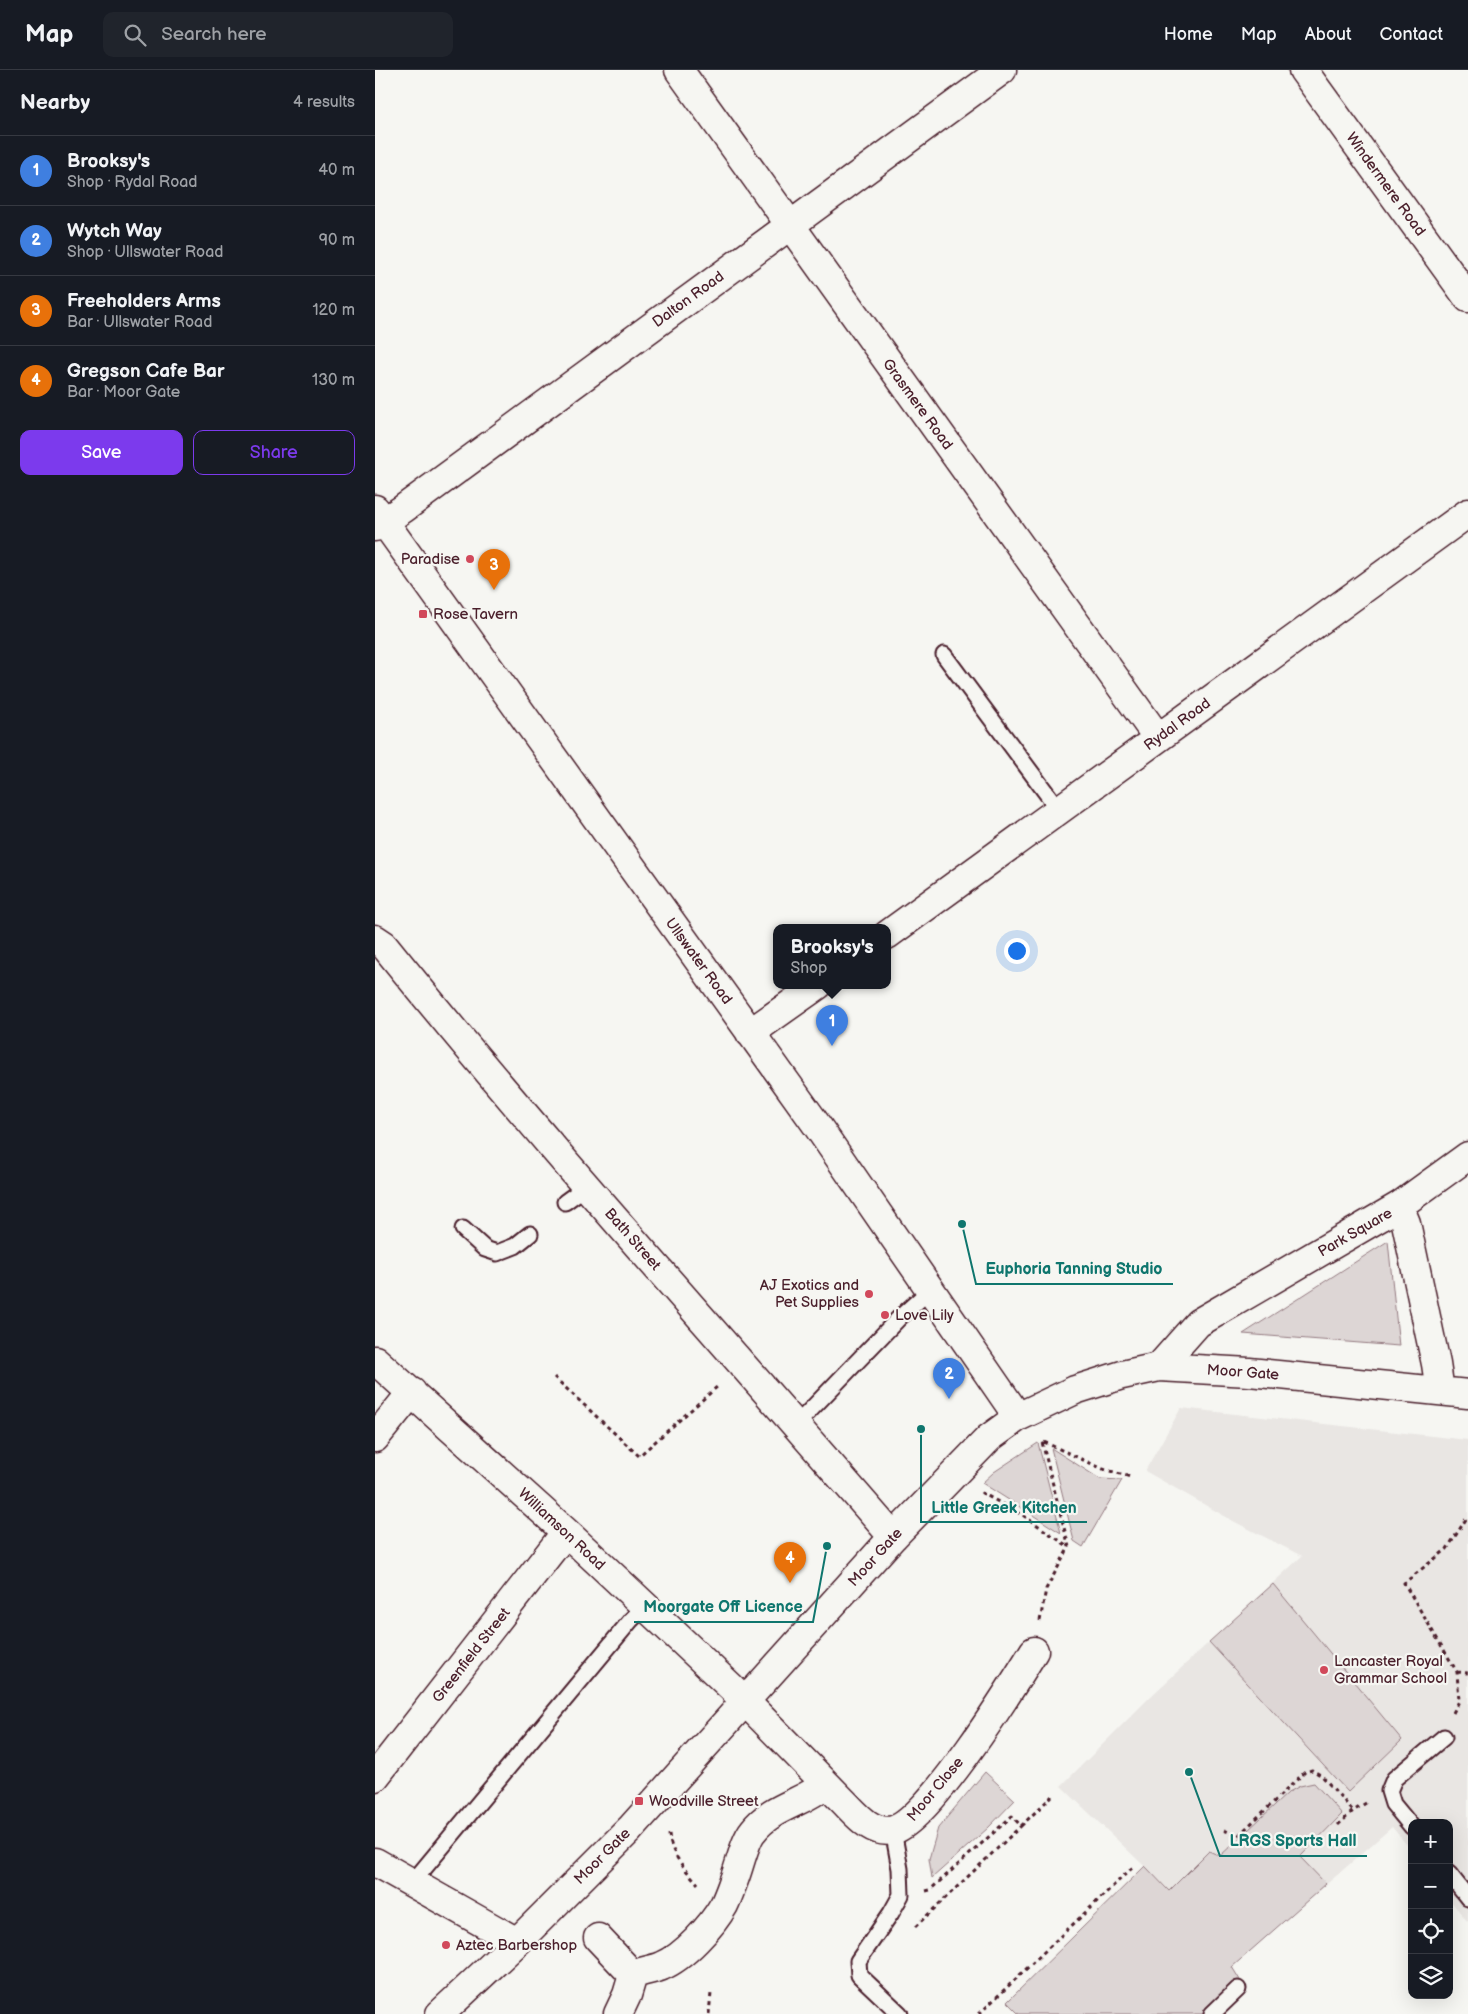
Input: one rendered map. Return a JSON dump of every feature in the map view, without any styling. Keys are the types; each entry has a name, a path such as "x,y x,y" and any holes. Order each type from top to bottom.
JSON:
{"street":[{"name":"Grasmere Road","path":"679,70 1158,738"},
{"name":"Dalton Road","path":"378,519 790,224 1001,70"},
{"name":"Windermere Road","path":"1303,70 1468,298"},
{"name":"Rydal Road","path":"891,932 1468,514"},
{"name":"Ullswater Road","path":"378,519 816,1124 929,1291 1018,1417"},
{"name":"Bath Street","path":"375,939 383,945 587,1186 893,1537"},
{"path":"751,1033 812,989"},
{"path":"1399,1206 1468,1156"},
{"name":"Park Square","path":"1159,1367 1198,1323 1399,1206 1408,1232 1440,1391"},
{"name":"Williamson Road","path":"375,1360 566,1532 745,1702"},
{"name":"Moor Gate","path":"440,2014 517,1942 651,1805 893,1537 989,1438 1018,1417 1075,1390 1122,1375 1159,1367 1249,1372 1468,1394"},
{"path":"375,1438 411,1392"},
{"name":"Greenfield Street","path":"375,1778 566,1532"},
{"name":"Moor Close","path":"745,1702 863,1820 876,1829 893,1830 909,1822 927,1804 987,1725 1034,1651"},
{"path":"618,2014 627,1995 633,1975 645,1969 662,1966 683,1952 713,1922 724,1904 751,1832 768,1816 790,1803 815,1794 825,1784"},
{"path":"375,1862 517,1942"},
{"path":"598,1938 633,1975"}],"lane":[{"path":"944,654 1059,810"},
{"path":"565,1202 587,1186"},
{"path":"463,1229 485,1249 497,1254 515,1246 531,1234"},
{"path":"797,1425 899,1318 929,1291"},
{"path":"412,1883 631,1620 645,1606"},
{"path":"1408,1822 1393,1804 1389,1791 1395,1779 1444,1737"},
{"path":"893,1830 901,1868 901,1895 858,1961 859,1975 899,2014"},
{"path":"1453,1879 1468,1898"},
{"path":"1212,2014 1238,1989"}],"path":[{"path":"554,1377 639,1456 724,1380 741,1362"},
{"path":"1018,1417 1042,1441 1103,1469 1131,1477"},
{"path":"1034,1651 1046,1589 1069,1546 1042,1441"},
{"path":"976,1499 982,1493 1024,1516 1069,1546"},
{"path":"1444,1737 1459,1701 1457,1672 1404,1583 1447,1549 1468,1516"},
{"path":"1457,1672 1468,1673"},
{"path":"1224,1830 1238,1836 1305,1772 1312,1770 1322,1776 1353,1811"},
{"path":"1338,1824 1353,1811 1378,1795 1389,1791"},
{"path":"885,1921 906,1936 1052,1796"},
{"path":"651,1805 668,1825 669,1839 674,1853 684,1868 699,1884 724,1904"},
{"path":"901,1895 930,1890 1011,1816 1021,1826"},
{"path":"979,2014 1133,1867"},
{"path":"709,2014 711,1993"}],"shaded area":[{"path":"1388,1241 1399,1346 1243,1334"},
{"name":"Lancaster Royal Grammar School","path":"1181,1408 1468,1440 1468,1922 1453,1904 1453,1819 1408,1819 1408,1846 1392,1827 1232,1967 1165,1886 1061,1786 1150,1697 1302,1556 1235,1522 1145,1471"},
{"path":"1038,1443 1061,1533 982,1483 994,1472"},
{"path":"1051,1448 1100,1479 1122,1480 1083,1547 1074,1541"},
{"path":"1273,1584 1402,1740 1348,1792 1209,1642"},
{"path":"985,1772 1015,1800 988,1828 932,1878 929,1859 938,1828"},
{"path":"1314,1783 1342,1814 1300,1857 1326,1884 1232,1967 1240,1980 1203,2014 1019,2014 1007,2002 1145,1866 1169,1891 1209,1851 1220,1856 1289,1792 1300,1786"}],"place":[{"name":"Paradise","path":"470,559"},
{"name":"Freeholders Arms","path":"494,590"},
{"name":"Rose Tavern","path":"423,614"},
{"name":"Brooksy's","path":"832,1046"},
{"name":"Euphoria Tanning Studio","path":"962,1224"},
{"name":"AJ Exotics and Pet Supplies","path":"869,1294"},
{"name":"Love Lily","path":"885,1315"},
{"name":"Wytch Way","path":"949,1399"},
{"name":"Little Greek Kitchen","path":"921,1429"},
{"name":"Moorgate Off Licence","path":"827,1546"},
{"name":"Gregson Cafe Bar","path":"790,1583"},
{"name":"Lancaster Royal Grammar School","path":"1324,1670"},
{"name":"LRGS Sports Hall","path":"1189,1772"},
{"name":"Woodville Street","path":"639,1801"},
{"name":"Aztec Barbershop","path":"446,1945"}]}
